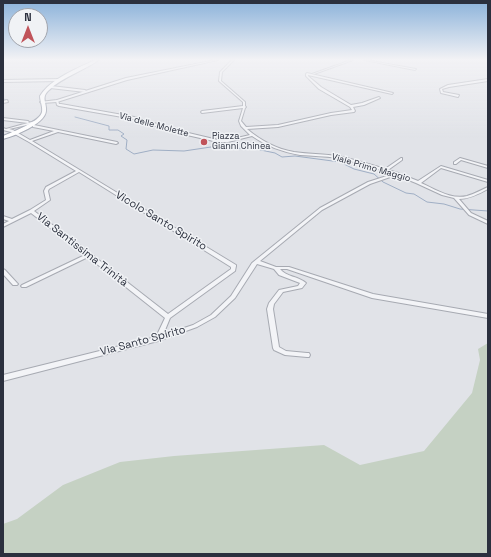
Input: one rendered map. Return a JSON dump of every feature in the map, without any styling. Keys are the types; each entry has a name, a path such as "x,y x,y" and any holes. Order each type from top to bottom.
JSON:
{"main road":[{"path":"3,138 41,118 44,113 42,95 51,87"}],"street":[{"path":"42,102 57,101 102,86"},
{"path":"226,86 243,101 245,107 240,122 245,128 276,126 334,114 353,112 351,106 318,86"},
{"path":"362,86 392,93"},
{"path":"453,86 441,90 443,92 458,96"},
{"path":"51,87 85,91"},
{"path":"351,106 379,98"},
{"name":"Via delle Molette","path":"57,101 60,106 134,118 216,141 227,141 252,135"},
{"path":"202,112 245,107"},
{"path":"3,119 33,123 58,131 116,143"},
{"path":"5,130 33,123"},
{"name":"Viale Primo Maggio","path":"245,128 252,135 269,145 285,151 339,157 397,174 456,198"},
{"name":"Vicolo Santo Spirito","path":"5,130 14,132 30,141 234,266 233,270 168,317"},
{"path":"30,141 58,131"},
{"path":"385,171 401,159"},
{"path":"455,163 461,159 488,167"},
{"path":"418,183 441,167 486,180 488,176"},
{"name":"Via Santissima Trinità","path":"79,172 47,189 48,200 31,211 168,317"},
{"name":"Via Santo Spirito","path":"3,378 158,339 189,329 213,316 233,297 240,288 250,269 257,262 322,208 365,185 397,174"},
{"path":"456,198 470,196 488,188"},
{"path":"456,198 473,216 488,223"},
{"path":"3,226 31,211"},
{"path":"3,217 12,221"},
{"path":"24,286 89,255"},
{"path":"257,262 276,268 289,269 372,296 488,316"},
{"path":"276,268 281,274 300,281 303,284 300,287 281,291 272,302 270,310 275,345 277,349 283,353 306,355"},
{"path":"3,271 15,284"},
{"path":"158,339 168,317"}],"green space":[{"path":"488,343 488,554 3,554 3,524 17,519 63,485 120,462 174,456 324,445 360,465 424,451 472,393 480,360 478,349"}],"waterway":[{"path":"3,99 8,100"},
{"path":"75,117 109,126 109,130 118,130 124,134 121,136 127,140 126,149 134,154 153,150 184,151 211,147 256,149 275,153 282,157 295,156 340,162 354,169 374,174 383,182 406,193 414,194 427,202 444,204 460,209 488,211"}],"place":[{"name":"Piazza Gianni Chinea","path":"204,142"}]}
